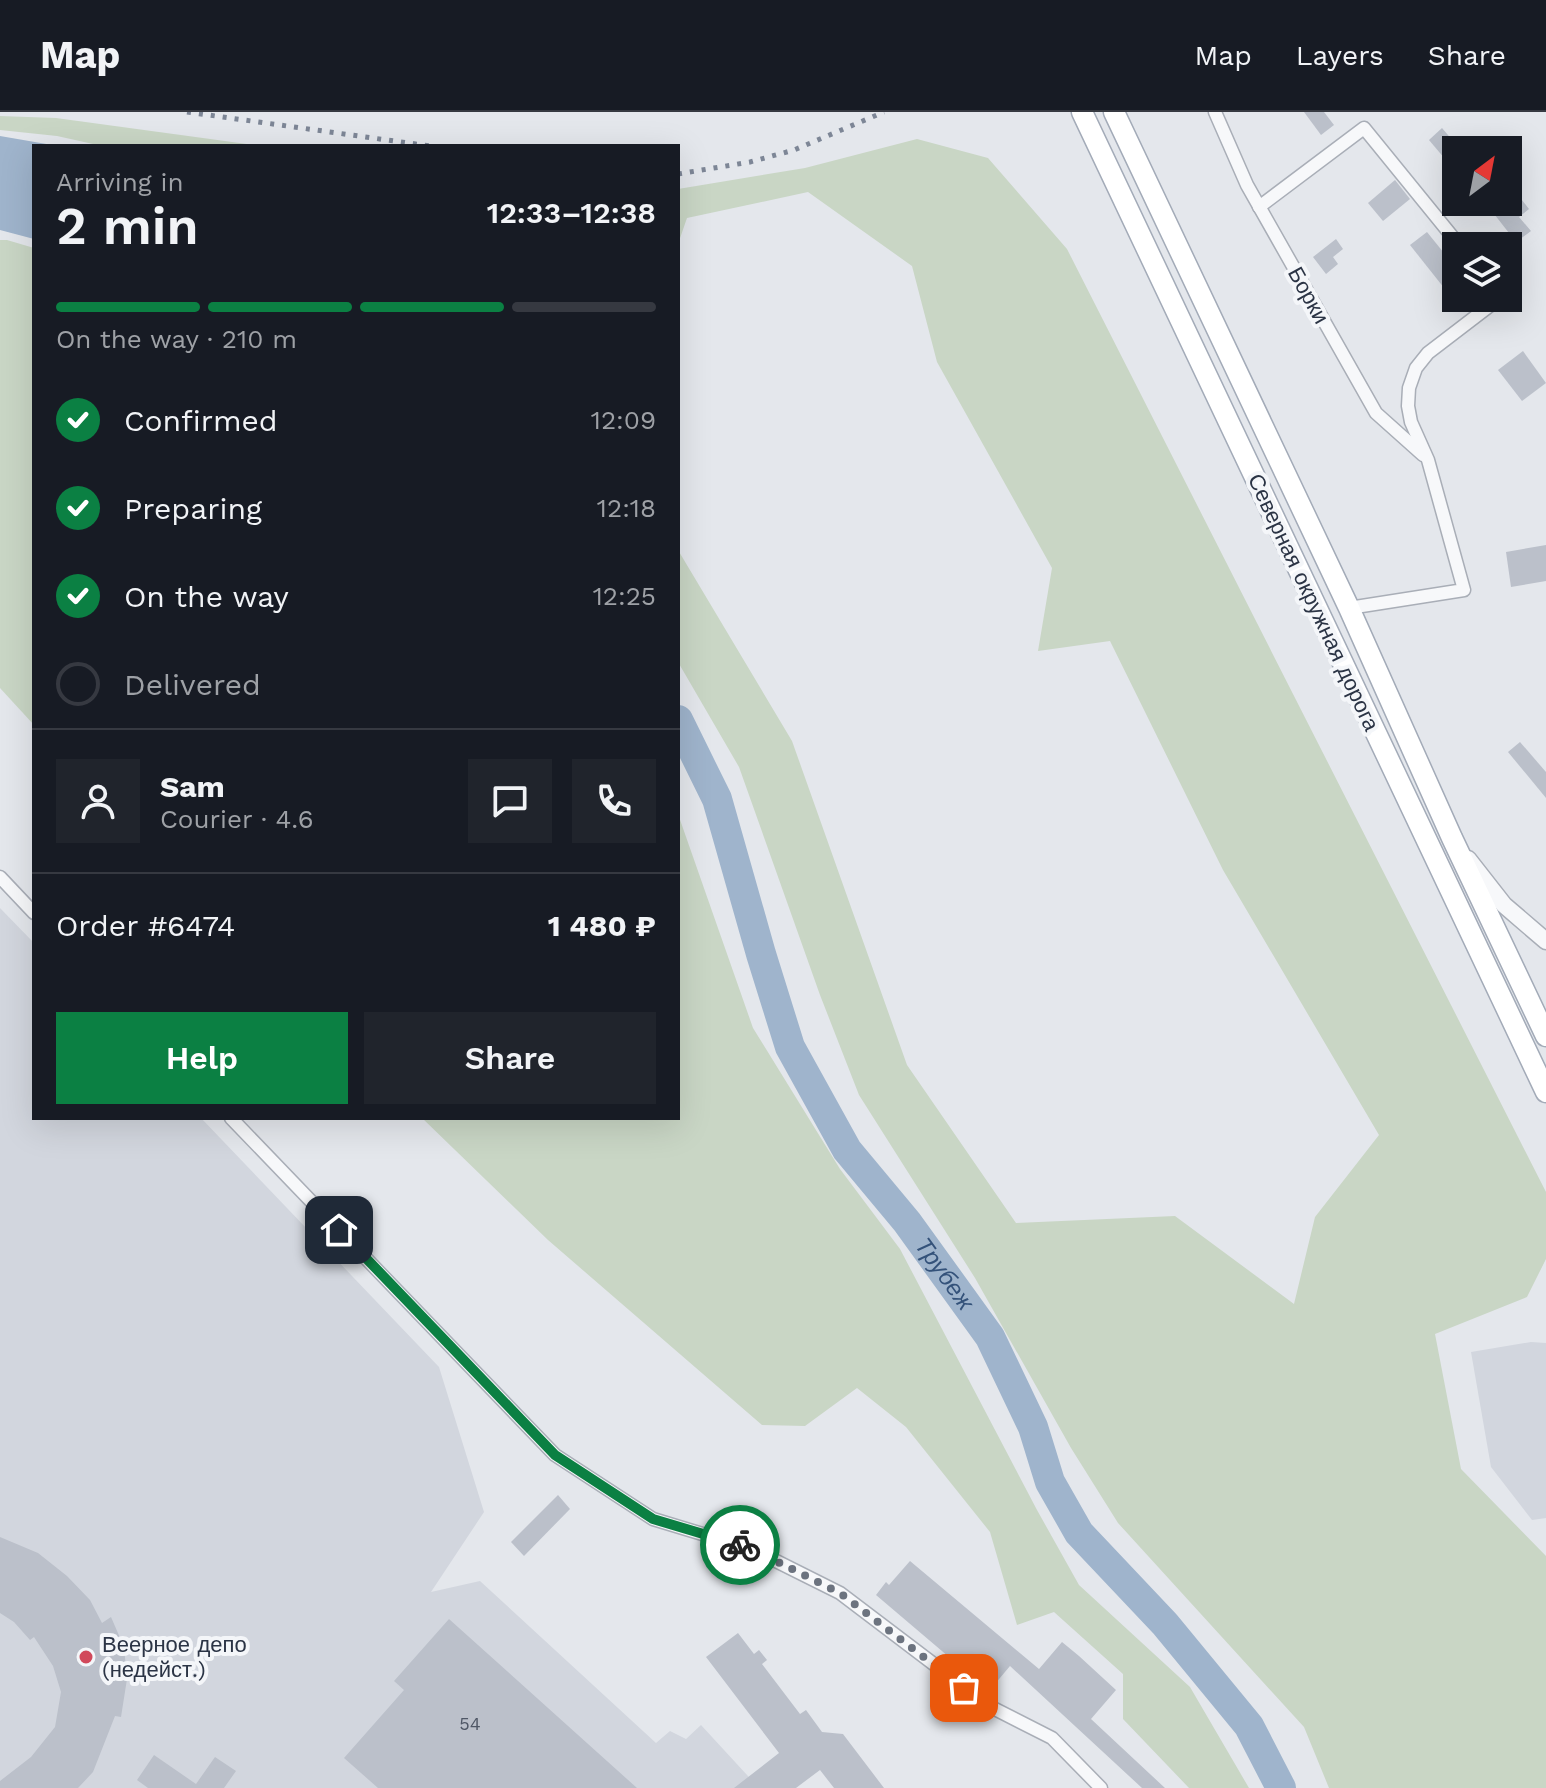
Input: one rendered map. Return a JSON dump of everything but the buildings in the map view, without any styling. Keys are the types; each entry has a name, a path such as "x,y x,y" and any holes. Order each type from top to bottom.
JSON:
{"main road":[{"name":"Северная окружная дорога","path":"1082,112 1546,1092"},
{"name":"Северная окружная дорога","path":"1114,112 1349,608 1452,838 1546,1036"}],"street":[{"name":"Борки","path":"1215,112 1247,185 1376,413 1428,460"},
{"path":"1259,207 1364,128 1449,232"},
{"path":"1349,608 1464,590 1428,460 1411,422 1409,388 1416,368 1428,353 1482,312"},
{"path":"1452,838 1504,905 1546,941"},
{"path":"0,877 32,911"},
{"path":"233,1120 555,1455 653,1519 752,1549 840,1593 989,1706 1052,1738 1101,1788"}],"shaded area":[{"path":"0,908 32,941 32,1120 203,1120 439,1367 484,1512 431,1592 480,1581 656,1743 670,1731 686,1739 701,1725 759,1788 0,1788"},
{"path":"1531,1342 1546,1343 1546,1518 1532,1520 1491,1467 1471,1352"}],"green space":[{"path":"0,116 56,118 246,144 93,144 57,136 0,130"},
{"path":"917,139 988,158 1067,249 1546,1192 1546,1259 1527,1297 1435,1334 1461,1469 1546,1556 1546,1788 1329,1788 1304,1727 1118,1523 1071,1448 975,1278 859,1095 739,767 680,665 680,553 792,741 907,1065 1016,1223 1175,1216 1294,1304 1315,1217 1379,1135 1223,870 1110,641 1038,651 1052,568 937,362 912,266 808,192 687,218 680,238 680,189 805,168"},
{"path":"0,240 7,240 32,247 32,723 0,688"},
{"path":"680,820 753,1028 840,1169 900,1249 1079,1585 1190,1687 1249,1788 1189,1788 1123,1719 1123,1674 1054,1612 1017,1625 990,1532 906,1427 857,1388 805,1426 762,1425 548,1240 424,1120 680,1120"}],"water":[{"path":"0,136 46,144 32,144 32,238 0,230"}],"waterway":[{"name":"Трубеж","path":"680,724 717,799 790,1047 847,1150 907,1222 990,1337 1033,1427 1050,1482 1079,1533 1165,1624 1249,1726 1281,1788"}],"railway":[{"path":"187,112 416,144"},
{"path":"680,174 750,162 794,150 884,112"}],"way so far":[{"path":"740,1545 840,1593 964,1688"}],"place":[{"name":"Веерное депо (недейст.)","path":"86,1657"}],"route":[{"path":"339,1230 555,1455 653,1519 740,1545"}]}
